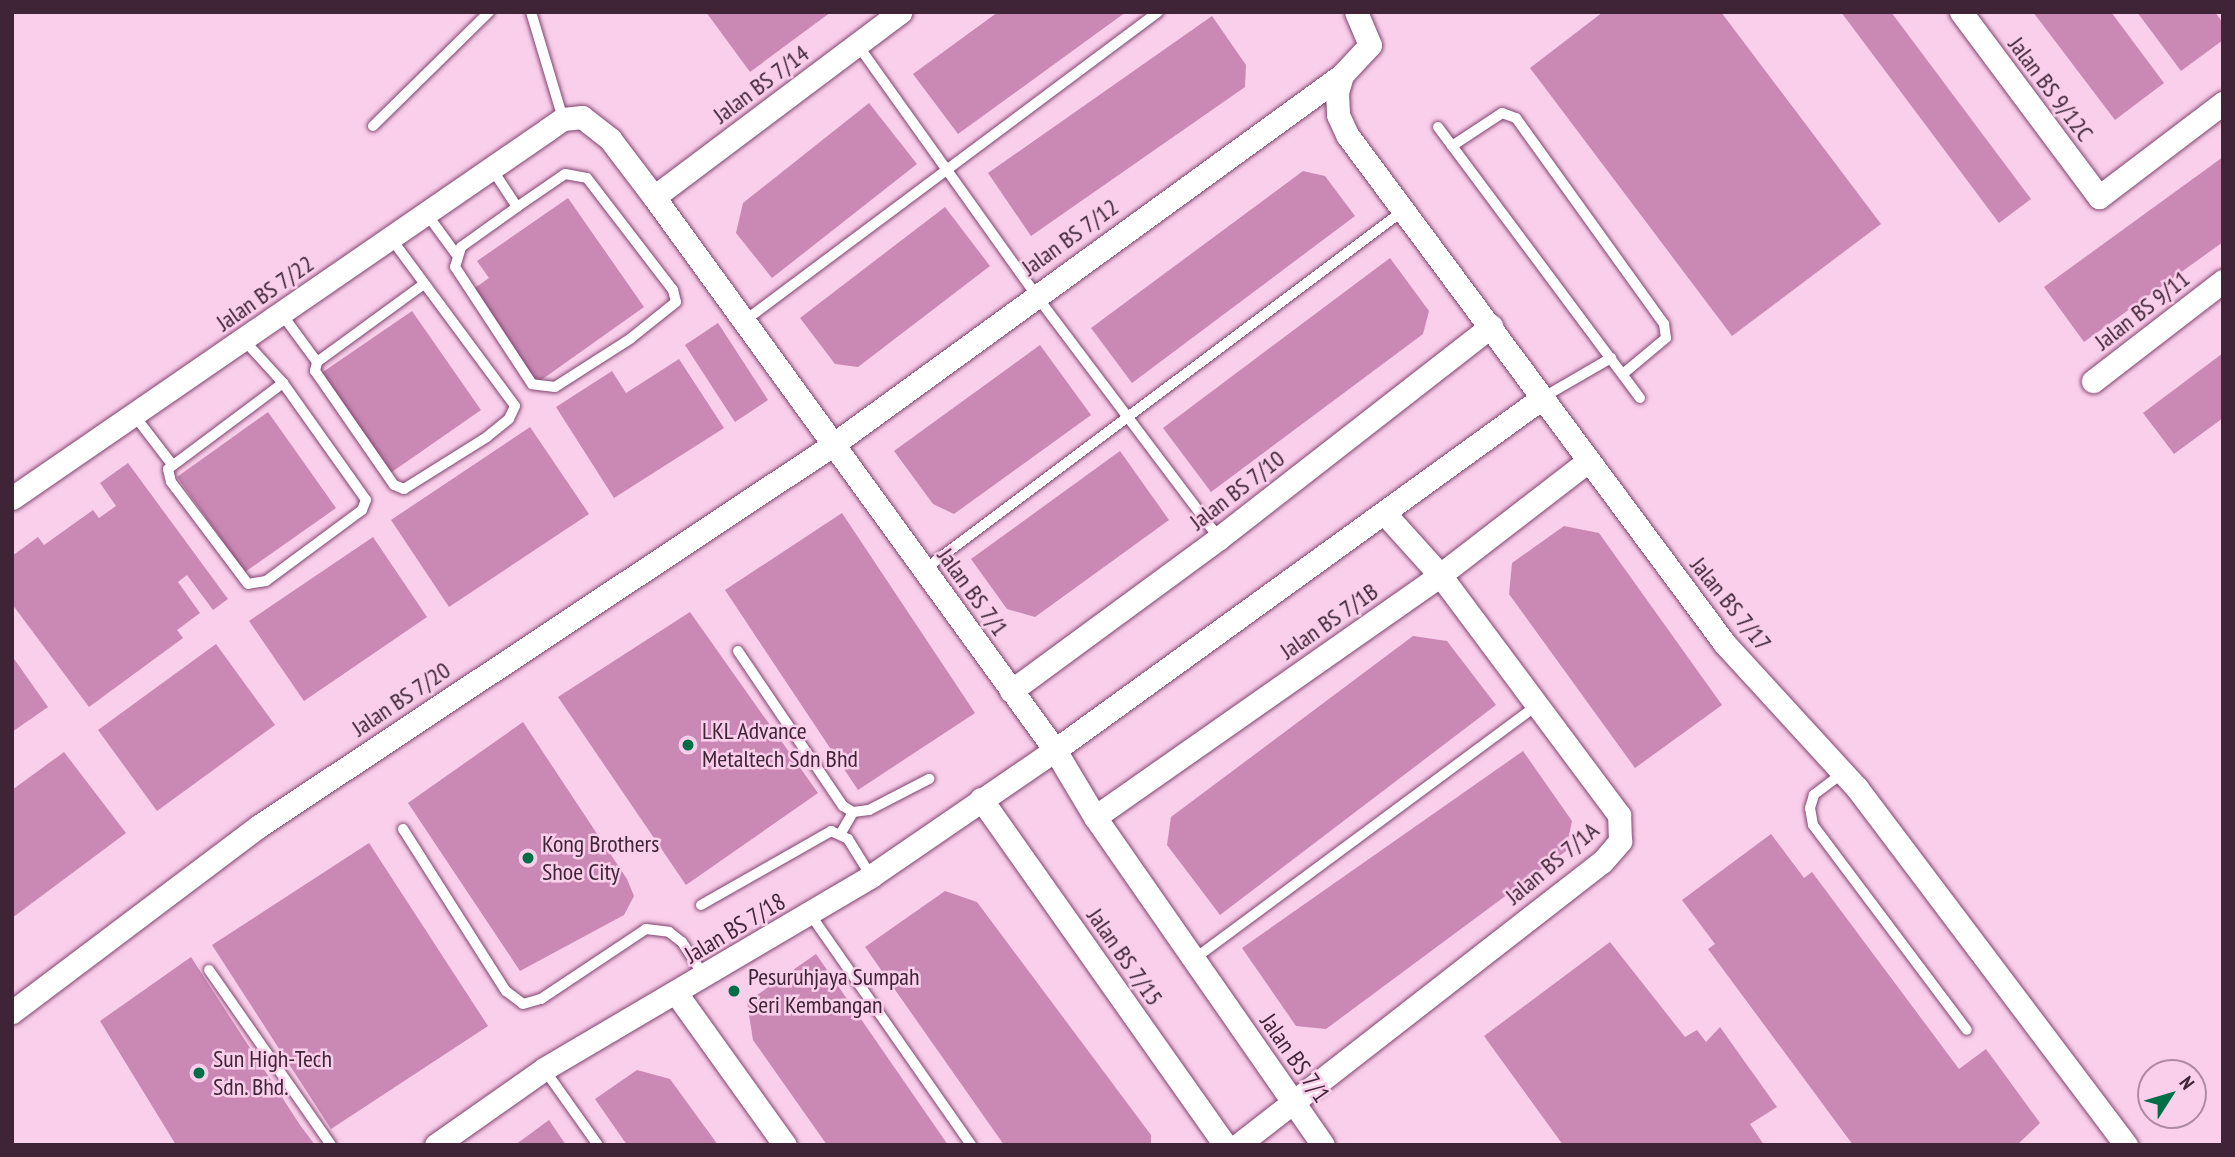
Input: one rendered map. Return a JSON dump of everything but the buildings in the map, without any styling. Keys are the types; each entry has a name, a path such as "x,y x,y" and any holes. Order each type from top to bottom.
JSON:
{"street":[{"name":"Jalan BS 7/14","path":"654,197 900,12"},
{"name":"Jalan BS 7/12","path":"831,446 1035,294 1342,75 1370,45 1356,12"},
{"name":"Jalan BS 9/12C","path":"1961,12 2099,197 2223,103"},
{"name":"Jalan BS 7/17","path":"1342,75 1337,93 1338,115 1348,136 1725,644 1844,772 2126,1145"},
{"name":"Jalan BS 7/1","path":"555,125 582,117 597,125 654,197 831,446 925,569 1055,750 1095,817 1324,1145"},
{"name":"Jalan BS 7/22","path":"12,498 555,125"},
{"name":"Jalan BS 9/11","path":"2093,380 2223,281"},
{"name":"Jalan BS 7/10","path":"1011,691 1219,538 1491,326"},
{"path":"1055,750 1542,398"},
{"name":"Jalan BS 7/20","path":"12,1012 259,826 831,446"},
{"name":"Jalan BS 7/1B","path":"1095,817 1440,575 1588,461"},
{"name":"Jalan BS 7/1A","path":"1238,1145 1292,1099 1602,862 1620,841 1619,815 1440,575 1385,514"},
{"name":"Jalan BS 7/18","path":"436,1145 544,1069 871,876 1055,750"},
{"name":"Jalan BS 7/15","path":"981,799 1225,1145"},
{"path":"676,993 785,1145"}],"lane":[{"path":"373,126 489,12"},
{"path":"531,12 555,125"},
{"path":"743,322 1158,12"},
{"path":"858,44 1035,294 1219,538"},
{"path":"1452,146 1502,113 1516,118 1664,324 1666,338 1623,374"},
{"path":"1438,127 1640,398"},
{"path":"492,169 517,207"},
{"path":"426,213 456,254 455,267 464,287 537,386 555,387 630,339 676,302 673,290 587,178 565,174 456,254"},
{"path":"925,569 1405,210"},
{"path":"281,313 317,362 316,375 399,488 414,485 486,437 514,414 513,399 390,237"},
{"path":"317,362 424,284"},
{"path":"134,415 171,463 171,482 243,581 254,585 266,581 362,510 366,500 283,383 243,339"},
{"path":"1542,398 1611,358"},
{"path":"171,463 283,383"},
{"path":"738,651 834,796 853,812 869,810 929,779"},
{"path":"1195,959 1538,704"},
{"path":"1844,772 1814,795 1810,808 1813,825 1967,1030"},
{"path":"841,833 853,812"},
{"path":"403,829 506,991 523,1004 541,999 646,929 669,932 682,942 704,977"},
{"path":"841,833 871,876"},
{"path":"701,905 821,834 841,833"},
{"path":"810,914 971,1145"},
{"path":"209,970 331,1145"},
{"path":"544,1069 598,1145"}],"place":[{"name":"LKL Advance Metaltech Sdn Bhd","path":"688,745"},
{"name":"Kong Brothers Shoe City","path":"528,858"},
{"name":"Pesuruhjaya Sumpah Seri Kembangan","path":"734,991"},
{"name":"Sun High-Tech Sdn. Bhd.","path":"199,1073"}]}
